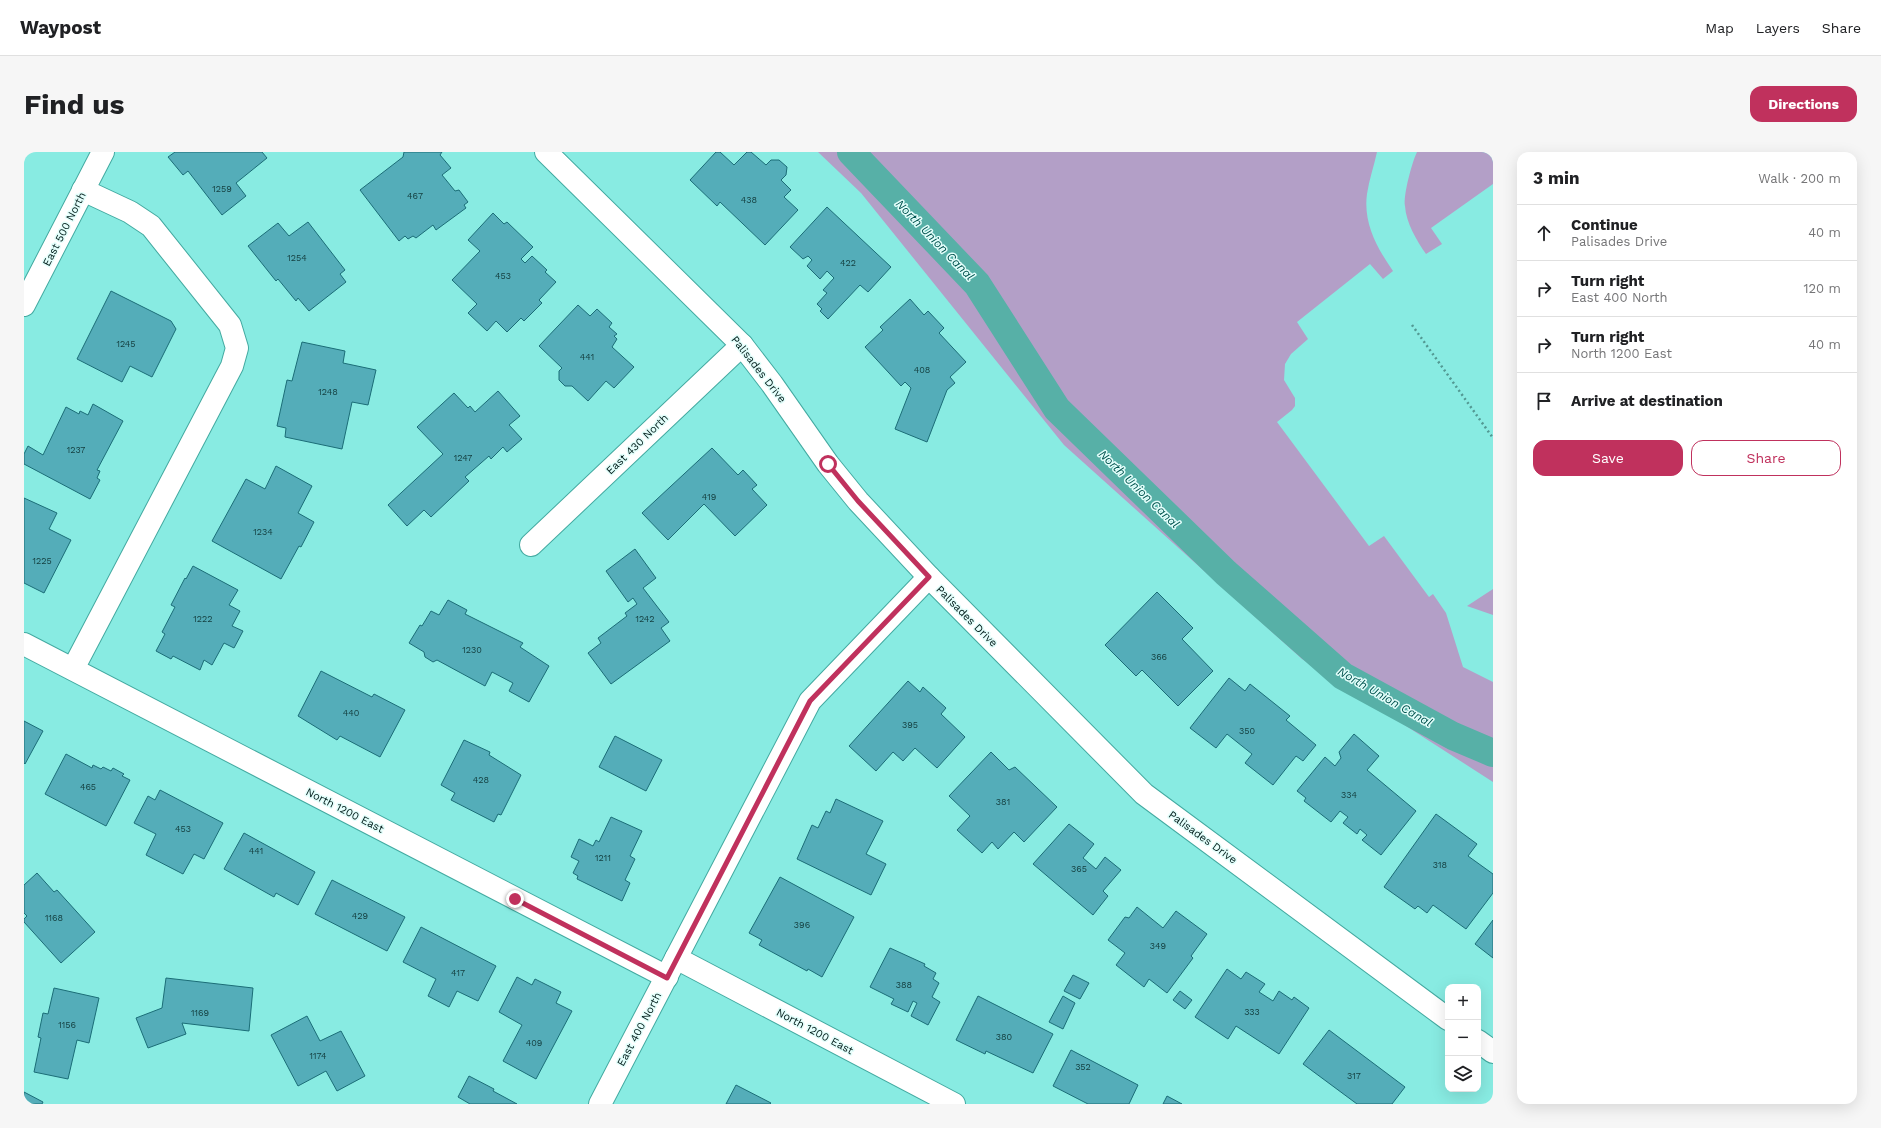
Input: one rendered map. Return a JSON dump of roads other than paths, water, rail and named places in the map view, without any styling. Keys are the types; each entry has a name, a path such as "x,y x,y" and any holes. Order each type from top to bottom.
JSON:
{"street":[{"name":"East 500 North","path":"24,305 103,152"},
{"name":"Palisades Drive","path":"546,152 742,345 772,384 828,464 858,501 929,577 1144,794 1445,1017"},
{"path":"73,669 229,372 237,348 230,325 151,226 130,212 84,190"},
{"name":"East 430 North","path":"531,544 742,345"},
{"name":"East 400 North","path":"600,1104 810,701 929,577"},
{"name":"North 1200 East","path":"24,644 667,978"},
{"name":"North 1200 East","path":"676,958 954,1104"},
{"path":"1481,1043 1493,1052"}],"waterway":[{"name":"North Union Canal","path":"851,152 977,284 1057,409 1226,573 1343,676 1453,736 1493,753"}]}
